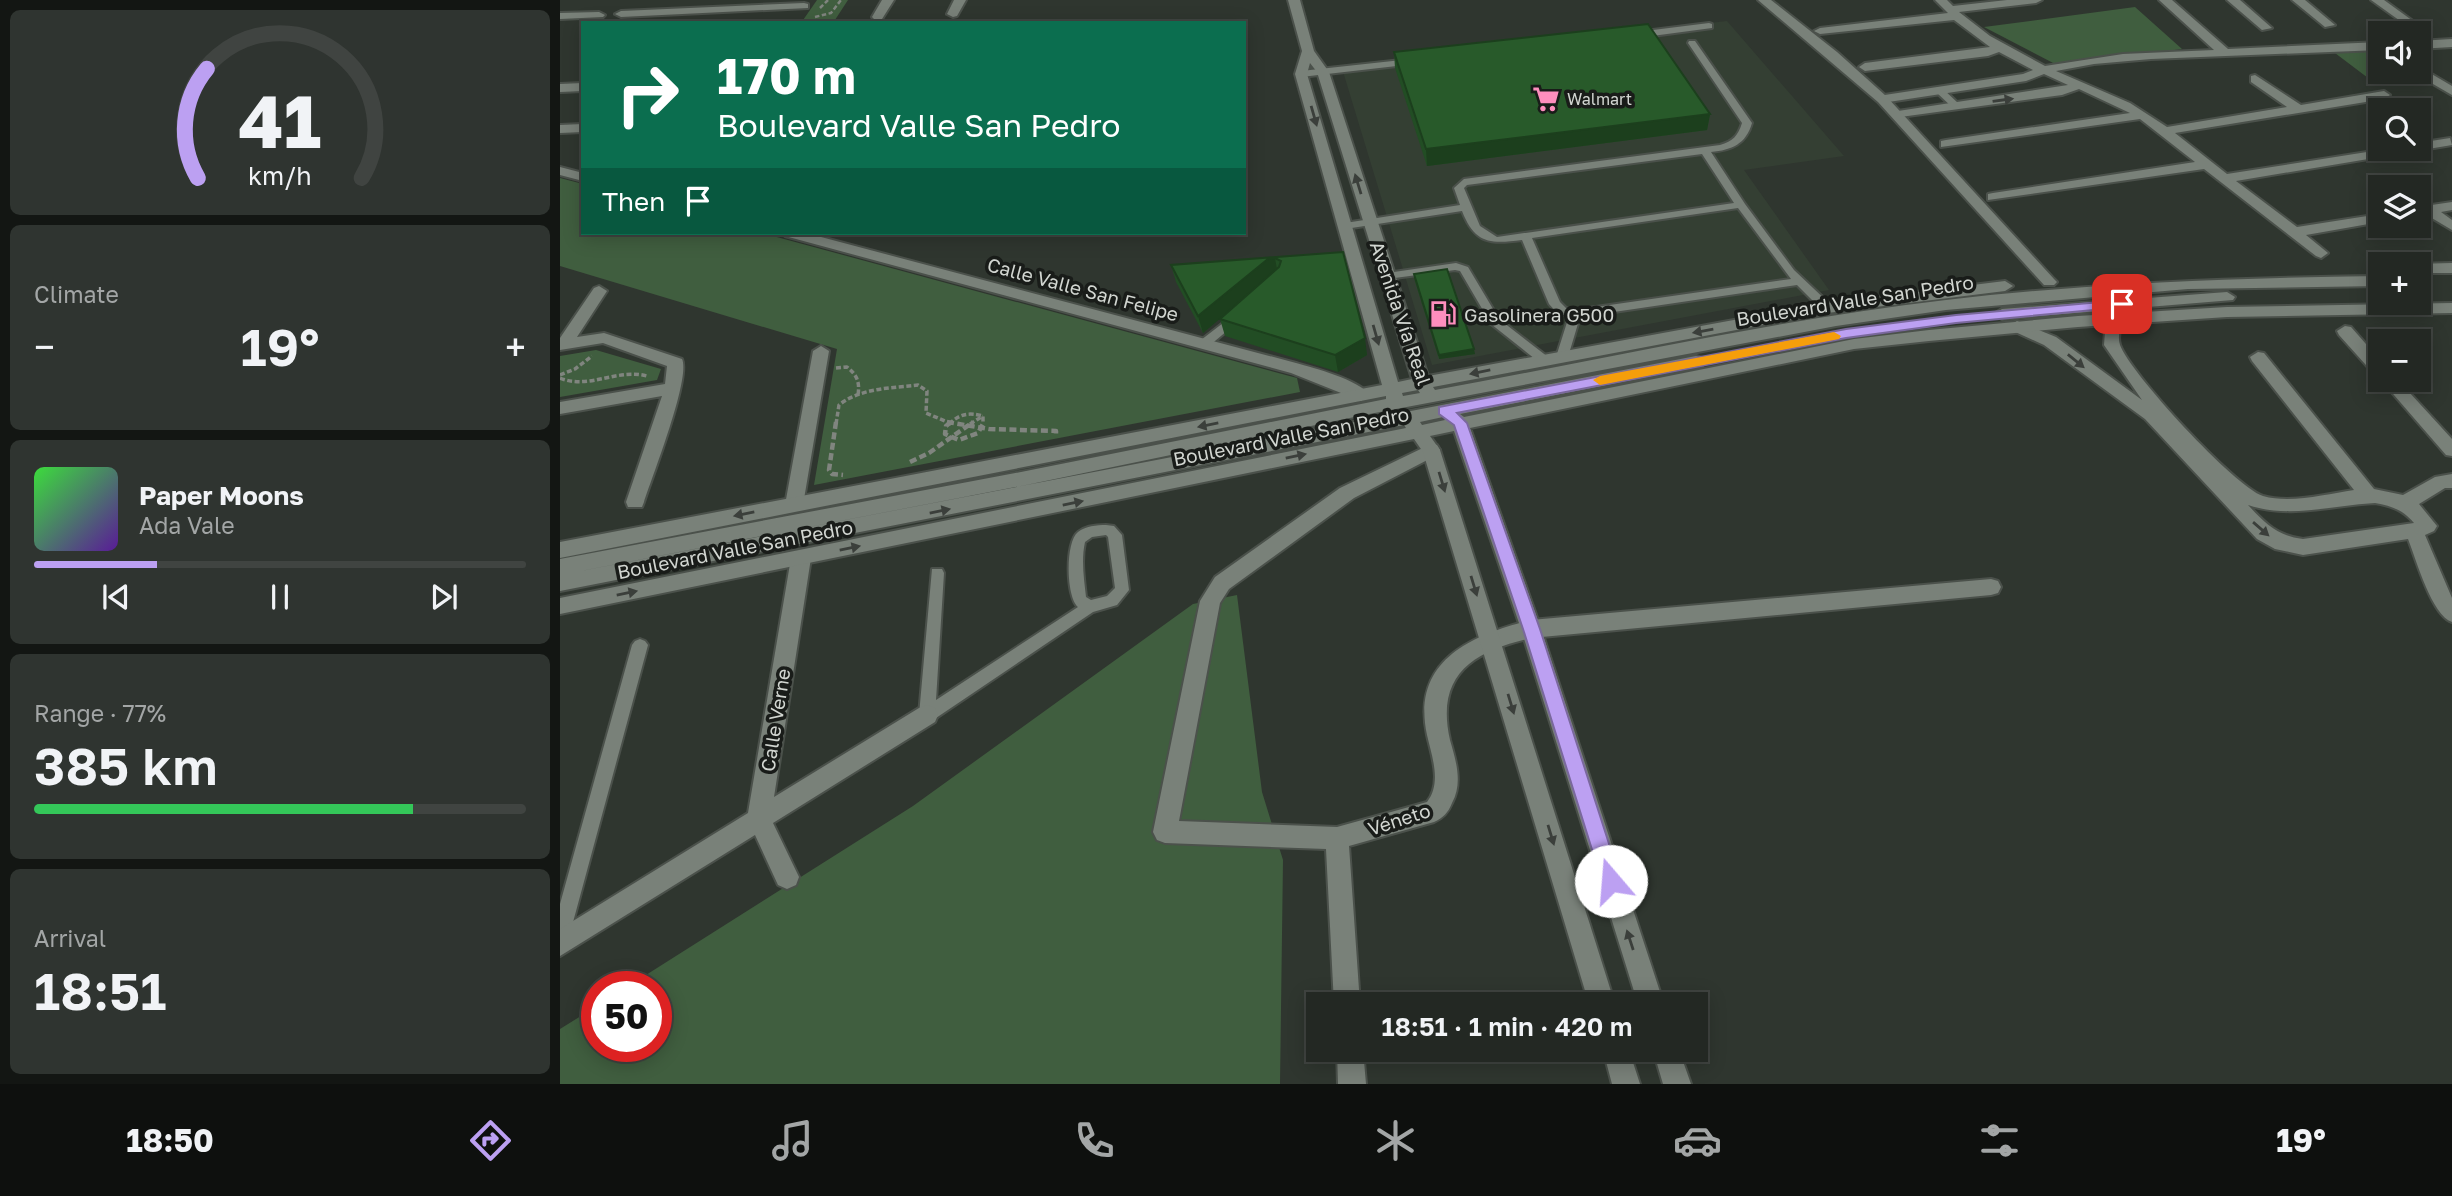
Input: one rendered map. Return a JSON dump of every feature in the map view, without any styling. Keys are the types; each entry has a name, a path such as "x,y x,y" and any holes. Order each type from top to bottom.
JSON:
{"main road":[{"path":"2431,295 2452,295"}],"street":[{"path":"878,17 888,0"},
{"path":"953,14 960,0"},
{"name":"Avenida Vía Real","path":"1294,0 1308,51 1323,72 1369,221 1427,390 1444,410 1460,423"},
{"path":"1764,0 1833,55 1882,99 2049,282"},
{"path":"1941,0 1953,13 1998,48 2120,101 2143,115 2321,253"},
{"path":"1820,31 2036,0"},
{"path":"2165,0 2225,53"},
{"path":"2233,0 2266,29"},
{"path":"2298,0 2329,25"},
{"path":"2377,0 2407,21"},
{"path":"621,14 806,3"},
{"path":"796,18 806,3"},
{"path":"560,16 599,15"},
{"path":"2431,44 2452,43"},
{"path":"1882,99 2025,77 2042,69 2117,59 2368,47"},
{"path":"1865,67 1988,52 1998,48"},
{"path":"1301,74 1308,51"},
{"path":"1898,116 2062,91 2117,59"},
{"name":"Avenida Vía Real","path":"1301,74 1403,411 1431,450 1598,992"},
{"path":"2431,78 2452,90"},
{"path":"2255,79 2298,109"},
{"path":"560,88 581,87"},
{"path":"2166,131 2384,95"},
{"path":"1946,144 2143,115"},
{"path":"560,129 581,128"},
{"path":"2431,145 2450,142"},
{"path":"2226,178 2368,156"},
{"path":"1993,197 2209,164"},
{"path":"560,171 581,176"},
{"path":"2431,210 2452,206"},
{"path":"2431,215 2452,226"},
{"path":"2295,232 2368,220"},
{"name":"Calle Valle San Felipe","path":"797,235 1296,369 1361,395"},
{"name":"Boulevard Valle San Pedro","path":"560,567 1026,486 1403,411 1427,390 1544,360 1827,308 1937,292 2049,282 2179,273 2368,268"},
{"path":"2431,268 2452,268"},
{"name":"Boulevard Valle San Pedro","path":"1427,390 1946,305 2188,285 2368,281"},
{"path":"2431,281 2452,281"},
{"path":"562,344 599,291"},
{"name":"Boulevard Valle San Pedro","path":"560,583 1403,411 1444,410 1846,334 2070,307 2199,298 2368,295"},
{"name":"Boulevard Valle San Pedro","path":"560,606 801,558 1026,486 1056,454 1361,395 1403,411 1460,423 1854,344 2114,318 2320,307 2452,308"},
{"path":"2017,326 2050,341 2151,415 2263,534 2282,544 2303,547 2414,531 2427,526 2421,516 2405,503 2390,497 2369,496 2292,506 2266,504 2244,495 2217,471 2130,371 2112,345 2114,318"},
{"path":"2345,331 2368,357"},
{"path":"562,344 604,338 676,363 635,502"},
{"path":"794,505 821,351"},
{"path":"2258,357 2369,496"},
{"path":"560,408 669,388"},
{"path":"2400,392 2452,450"},
{"path":"1460,423 1531,629 1647,992"},
{"name":"Véneto","path":"1431,450 1347,493 1222,583 1210,601 1165,832 1337,838 1434,811 1444,800 1448,784 1435,709 1442,677 1458,659 1491,638 1531,629 1991,587"},
{"path":"2405,503 2441,482 2452,481"},
{"name":"Boulevard Valle San Pedro","path":"560,550 794,505 1026,486"},
{"path":"2414,531 2444,603 2452,614"},
{"name":"Calle Verne","path":"759,819 801,558"},
{"path":"560,943 927,715"},
{"path":"759,819 787,877"},
{"path":"1337,838 1346,992"},
{"path":"1351,1062 1352,1084"},
{"path":"1620,1062 1626,1084"},
{"path":"1670,1062 1677,1084"}],"lane":[{"path":"1627,36 1709,26"},
{"path":"1692,43 1747,123 1745,134 1736,144 1464,182 1459,188 1475,230 1482,236 1496,240 1741,205"},
{"path":"1301,74 1420,61"},
{"path":"1939,90 1956,106"},
{"path":"1705,150 1741,205 1799,281 1827,308"},
{"path":"1345,226 1466,207"},
{"path":"1525,235 1555,304 1562,311 1575,314 1799,281"},
{"path":"1387,276 1456,266 1464,269 1495,321 1544,360"},
{"path":"1205,344 1246,307"},
{"path":"1562,357 1575,314"},
{"path":"927,715 1088,607 1112,601 1122,590 1115,535 1109,530 1094,531 1081,537 1076,545 1079,600 1088,607"},
{"path":"927,715 937,573"},
{"path":"560,937 640,645"}],"path":[{"path":"814,17 832,13 841,0"},
{"path":"818,370 847,367 858,376 858,395"},
{"path":"560,378 576,383 625,372 640,373 669,388"},
{"path":"854,473 841,476 832,474 829,470 839,405 844,399 858,395 918,385 927,391 926,413 935,420 964,426 1056,431 1056,454"},
{"path":"950,438 945,430 948,423 966,414 982,416"},
{"path":"908,463 925,457 964,426 982,416"},
{"path":"982,416 984,427"},
{"path":"950,438 966,439 984,427"}],"shaded area":[{"path":"1727,21 1844,156 1744,170 1829,290 1432,365 1341,65"}],"green space":[{"path":"817,0 848,0 834,21 802,21"},
{"path":"2135,7 2182,49 2057,65 1984,27"},
{"path":"2368,51 2368,78 2335,53"},
{"path":"560,178 581,183 581,235 769,235 1297,378 1300,392 814,485 837,349 560,266"},
{"path":"596,350 661,369 657,380 560,397 560,356"},
{"path":"1237,595 1262,792 1283,860 1280,1084 560,1084 560,1029 581,1016 581,1062 672,1062 672,971 652,971 913,806 1193,604"}],"building":[{"name":"Walmart","path":"1648,24 1710,114 1426,149 1394,52"},
{"path":"1343,252 1365,338 1335,355 1220,319 1279,267 1281,261 1268,259 1198,316 1171,265"},
{"name":"Gasolinera G500","path":"1447,269 1474,349 1439,355 1414,274"}],"slow traffic":[{"path":"1600,380 1834,336"}],"place":[{"name":"Walmart","path":"1546,99"},
{"name":"Gasolinera G500","path":"1443,314"}],"route":[{"path":"1611,881 1531,629 1460,423 1444,410 1846,334 1956,319 2122,304"}]}
